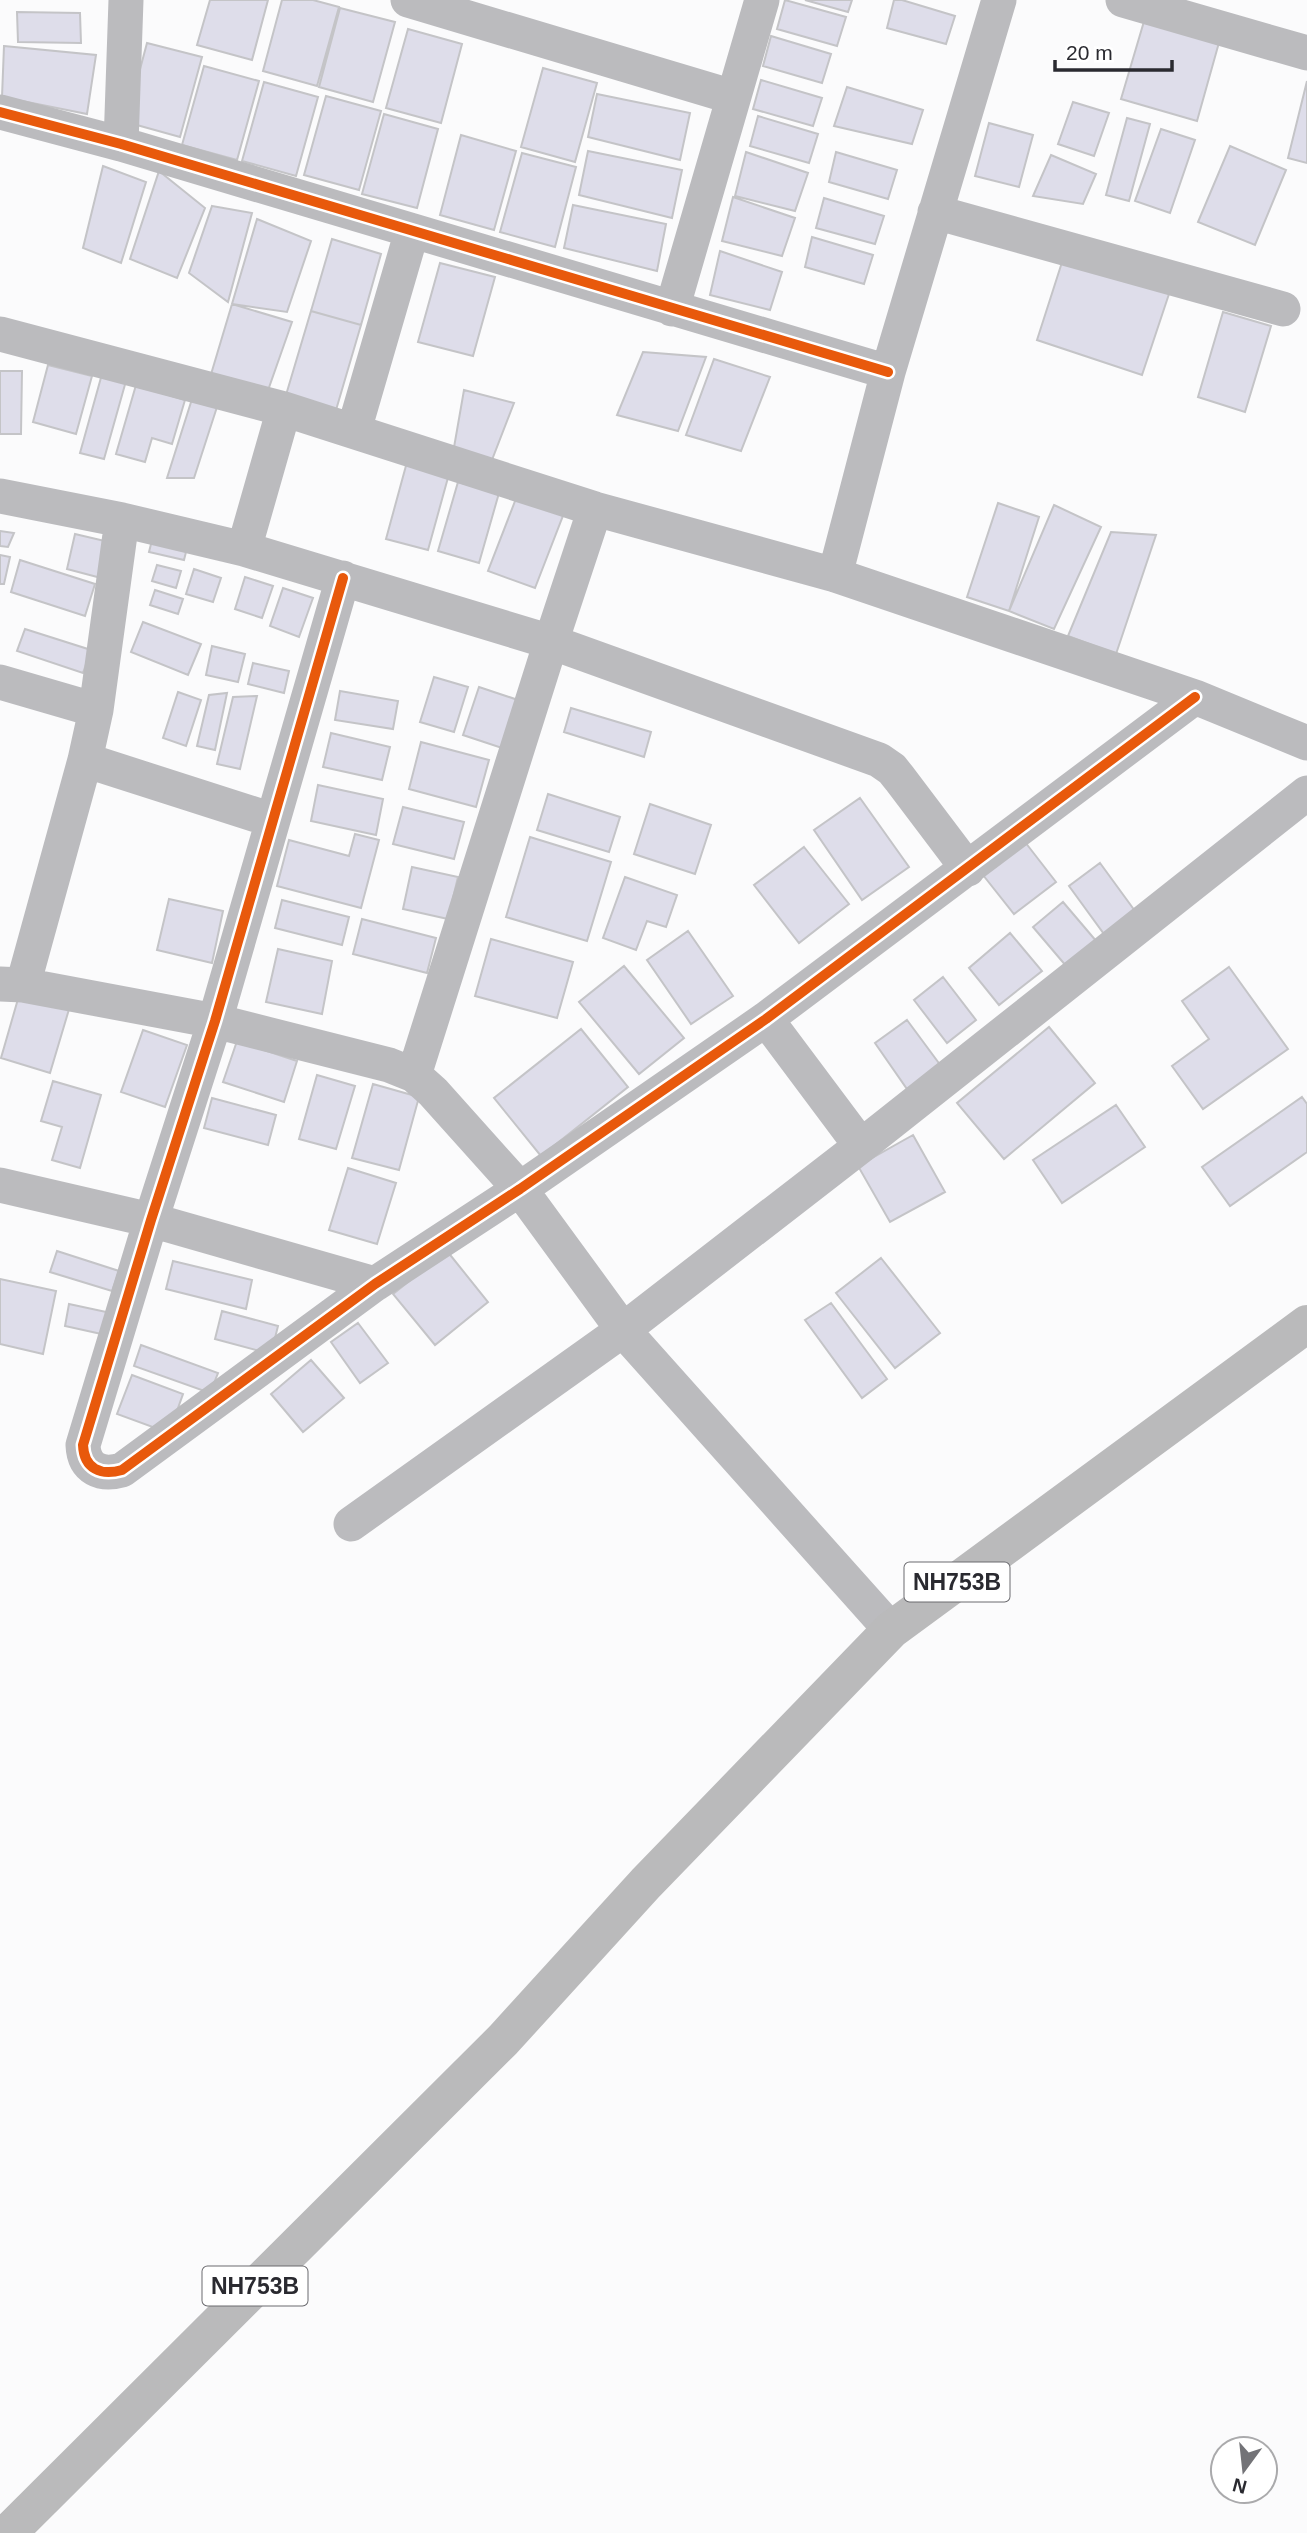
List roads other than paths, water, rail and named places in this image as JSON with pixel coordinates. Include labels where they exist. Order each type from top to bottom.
[{"type":"highway","name":"NH753B","points":[[8,2533],[503,2040],[646,1883],[891,1630],[1307,1324]]},
{"type":"street","points":[[121,144],[125,0]]},
{"type":"street","points":[[408,0],[733,97]]},
{"type":"street","points":[[672,309],[762,0]]},
{"type":"street","points":[[835,575],[888,372],[999,0]]},
{"type":"street","points":[[1123,0],[1307,53]]},
{"type":"street","points":[[0,112],[121,144],[888,372]]},
{"type":"street","points":[[935,212],[1283,309]]},
{"type":"street","points":[[354,430],[412,231]]},
{"type":"street","points":[[0,334],[284,409],[595,509],[835,575],[1195,696],[1307,743]]},
{"type":"street","points":[[244,549],[284,409]]},
{"type":"street","points":[[0,496],[122,520],[244,549],[342,578],[551,642],[879,760],[892,769],[968,869]]},
{"type":"street","points":[[414,1076],[595,509]]},
{"type":"street","points":[[122,520],[96,710],[85,760],[11,985],[215,1021],[389,1065],[414,1076],[433,1092],[520,1189],[623,1330],[891,1630]]},
{"type":"street","points":[[342,578],[215,1021],[83,1445],[83,1455],[90,1467],[99,1472],[122,1470],[375,1284],[520,1189],[766,1020],[1195,696]]},
{"type":"street","points":[[0,681],[96,710]]},
{"type":"street","points":[[85,760],[272,820]]},
{"type":"street","points":[[351,1524],[623,1330],[862,1146],[1307,793]]},
{"type":"street","points":[[766,1020],[862,1146]]},
{"type":"street","points":[[0,1185],[151,1220],[375,1284]]}]
